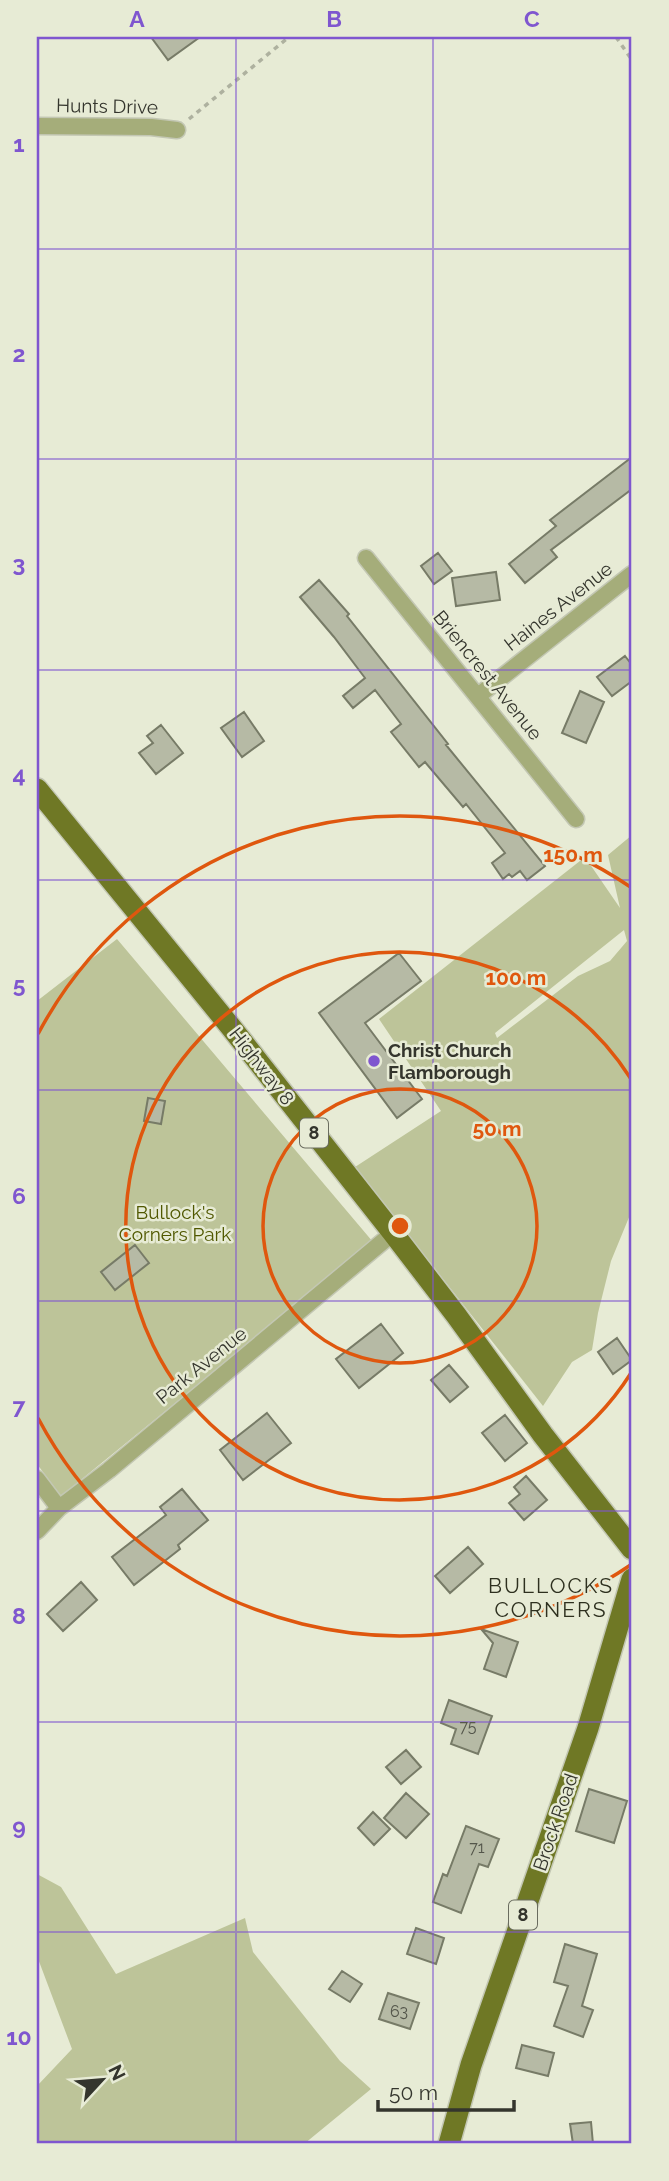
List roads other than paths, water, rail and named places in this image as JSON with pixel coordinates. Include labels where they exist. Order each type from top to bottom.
[{"type":"main road","name":"Highway 8","points":[[37,789],[230,1026],[393,1233],[543,1435],[632,1549]]},
{"type":"main road","name":"Brock Road","points":[[449,2144],[471,2065],[588,1728],[632,1579]]},
{"type":"street","name":"Hunts Drive","points":[[37,126],[151,127],[177,130]]},
{"type":"street","name":"Briencrest Avenue","points":[[366,558],[576,819]]},
{"type":"street","name":"Haines Avenue","points":[[478,696],[632,574]]},
{"type":"street","name":"Park Avenue","points":[[37,1531],[59,1508],[109,1471],[393,1233]]},
{"type":"street","points":[[37,1479],[59,1508]]},
{"type":"place","name":"Christ Church Flamborough","points":[[374,1061]]},
{"type":"district","name":"BULLOCKS CORNERS","points":[[551,1598]]},
{"type":"park label","name":"Bullock's Corners Park","points":[[175,1223]]}]
